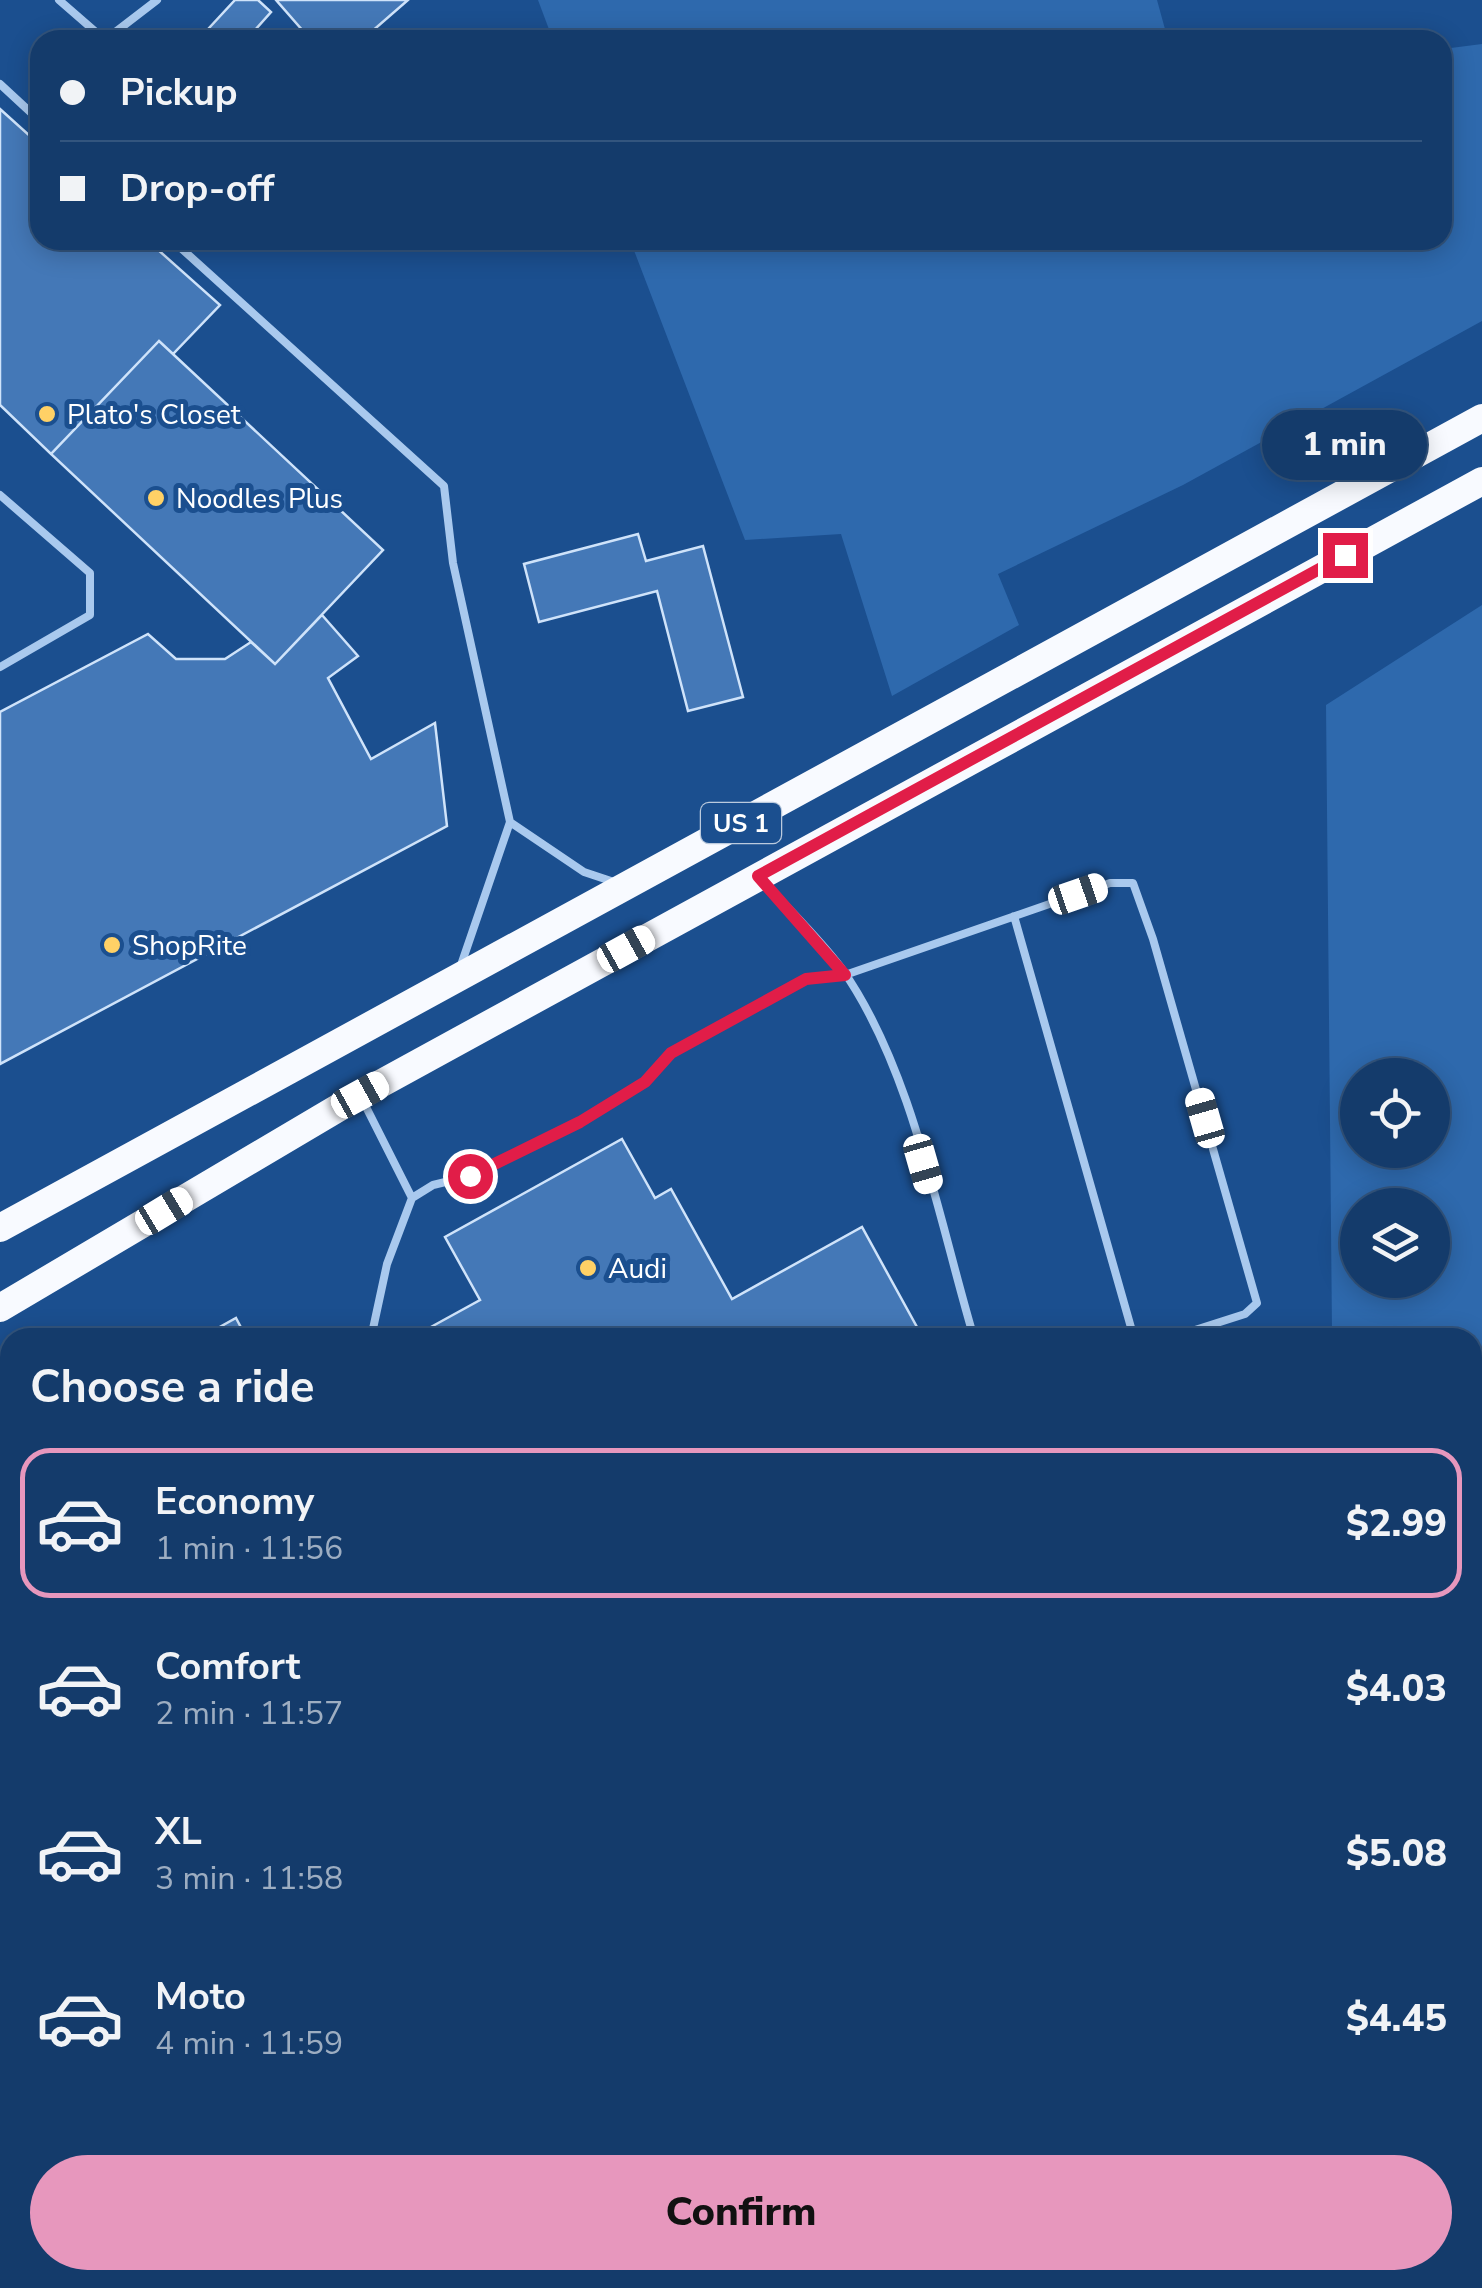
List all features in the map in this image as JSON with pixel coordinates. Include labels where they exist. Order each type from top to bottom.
[{"type":"highway","name":"US 1","points":[[0,1228],[1482,418]]},
{"type":"highway","name":"US 1","points":[[0,1308],[360,1095],[1482,481]]},
{"type":"lane","points":[[59,0],[94,30]]},
{"type":"lane","points":[[118,30],[156,0]]},
{"type":"lane","points":[[0,84],[30,112]]},
{"type":"lane","points":[[183,250],[444,486],[453,563],[510,822],[456,979]]},
{"type":"lane","points":[[0,495],[90,573],[90,615],[0,666]]},
{"type":"lane","points":[[510,822],[584,872],[626,886]]},
{"type":"lane","points":[[758,876],[845,975],[874,1022],[906,1104],[971,1328]]},
{"type":"lane","points":[[373,1328],[387,1264],[412,1198],[434,1185],[470,1176],[580,1122],[645,1082],[671,1053],[806,979],[845,975],[1110,883],[1133,883],[1153,939],[1257,1303],[1245,1314],[1201,1328]]},
{"type":"lane","points":[[1014,916],[1131,1328]]},
{"type":"lane","points":[[360,1095],[412,1198]]},
{"type":"shaded area","points":[[538,0],[1157,0],[1165,30],[549,30]]},
{"type":"shaded area","points":[[1482,44],[1482,321],[1183,485],[998,574],[1019,625],[892,696],[841,534],[745,540],[634,250],[1452,250],[1452,48]]},
{"type":"shaded area","points":[[1482,605],[1482,1328],[1332,1328],[1326,705]]},
{"type":"building","points":[[235,0],[258,0],[271,12],[255,30],[207,30]]},
{"type":"building","points":[[276,0],[408,0],[374,30],[302,30]]},
{"type":"building","points":[[0,109],[30,136],[30,250],[158,250],[220,305],[173,354],[159,341],[51,454],[0,405]]},
{"type":"building","points":[[159,341],[383,550],[275,664],[51,454]]},
{"type":"building","points":[[638,534],[646,561],[703,546],[743,697],[688,711],[657,591],[539,622],[524,564]]},
{"type":"building","name":"ShopRite","points":[[322,615],[358,656],[328,678],[371,759],[435,723],[447,826],[0,1064],[0,712],[148,634],[176,659],[225,659],[251,642],[275,664]]},
{"type":"building","name":"Audi","points":[[622,1139],[655,1198],[671,1189],[732,1299],[862,1227],[918,1328],[429,1328],[480,1300],[445,1237]]},
{"type":"building","points":[[236,1318],[241,1328],[218,1328]]},
{"type":"place","name":"Plato's Closet","points":[[47,414]]},
{"type":"place","name":"Noodles Plus","points":[[156,498]]},
{"type":"place","name":"ShopRite","points":[[112,945]]},
{"type":"place","name":"Audi","points":[[588,1268]]},
{"type":"route","points":[[470,1176],[580,1122],[645,1082],[671,1053],[806,979],[845,975],[758,876],[1345,555]]}]
